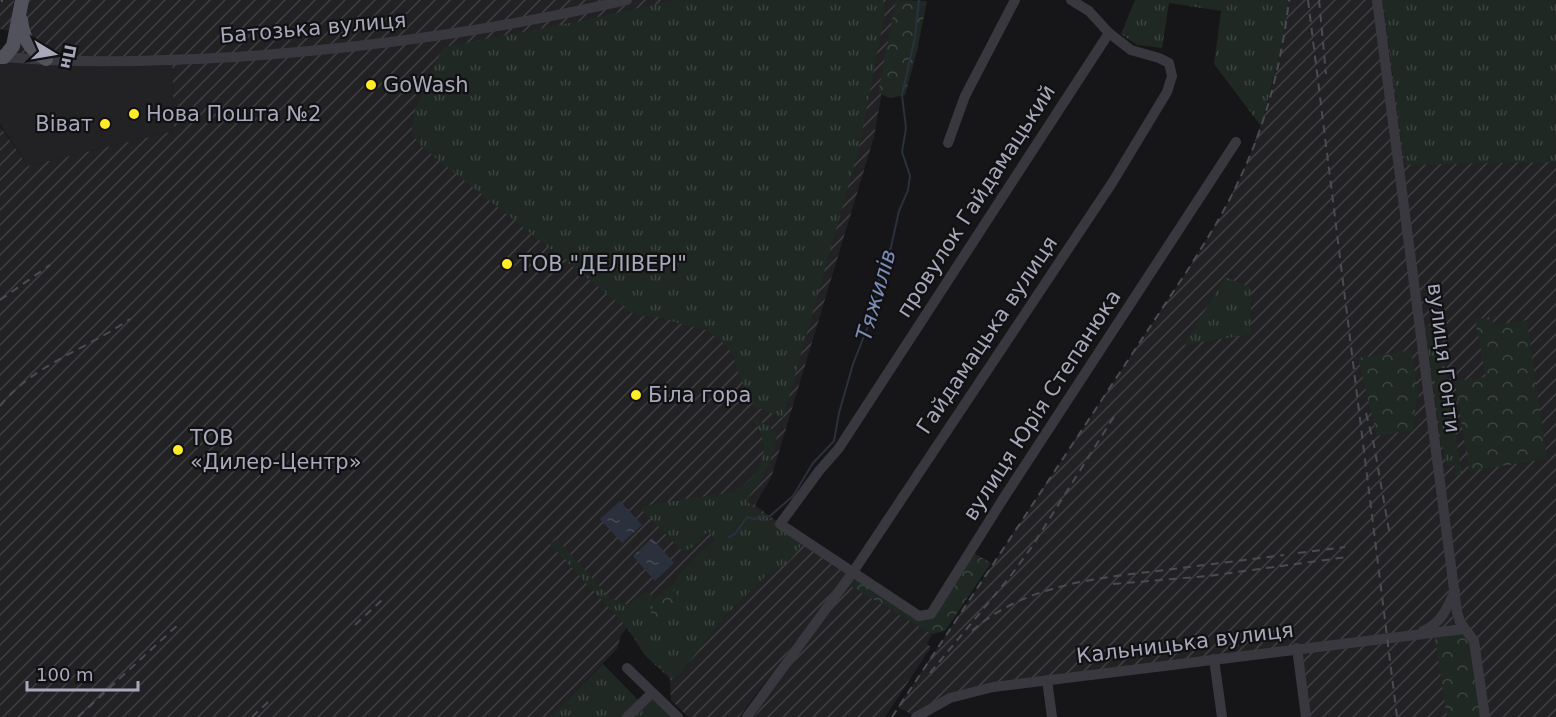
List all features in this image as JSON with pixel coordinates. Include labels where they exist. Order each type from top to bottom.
[{"type":"main road","points":[[21,4],[26,39],[35,52],[46,59]]},
{"type":"main road","points":[[2,57],[13,46],[21,4]]},
{"type":"street","name":"Батозька вулиця","points":[[2,57],[143,61],[315,52],[434,37],[566,14],[627,0]]},
{"type":"street","points":[[948,143],[965,96],[1015,0]]},
{"type":"street","name":"Гайдамацька вулиця","points":[[747,717],[853,572],[1112,183],[1167,92],[1172,76],[1169,63],[1138,53],[1109,33],[1089,11],[1071,0]]},
{"type":"street","name":"вулиця Гонти","points":[[1377,0],[1458,612],[1464,629],[1474,641],[1485,717]]},
{"type":"street","name":"провулок Гайдамацький","points":[[853,572],[780,524],[839,448],[1109,33]]},
{"type":"street","name":"вулиця Юрія Степанюка","points":[[853,572],[919,616],[931,614],[1003,499],[1236,142]]},
{"type":"street","points":[[1415,635],[1436,624],[1442,618],[1455,591]]},
{"type":"street","name":"Кальницька вулиця","points":[[916,717],[941,702],[968,692],[1297,648],[1464,629]]},
{"type":"street","points":[[1297,648],[1306,717]]},
{"type":"street","points":[[1214,659],[1222,717]]},
{"type":"street","points":[[627,668],[678,717]]},
{"type":"street","points":[[1047,680],[1052,717]]},
{"type":"street","points":[[627,717],[652,693]]},
{"type":"shaded area","points":[[0,0],[14,0],[10,31],[0,29]]},
{"type":"shaded area","points":[[24,0],[898,0],[874,137],[771,478],[755,505],[847,574],[739,717],[688,717],[671,700],[670,679],[645,655],[627,628],[621,635],[617,649],[550,717],[0,717],[0,126],[28,166],[174,131],[172,60],[15,58]]},
{"type":"shaded area","points":[[1289,0],[1556,0],[1556,717],[1306,717],[1297,648],[985,688],[916,717],[898,707],[1189,268],[1222,214],[1247,163],[1267,107],[1281,50]]},
{"type":"shaded area","points":[[0,57],[172,60],[174,131],[28,166],[0,124]]},
{"type":"shaded area","points":[[847,584],[932,634],[927,644],[931,647],[885,717],[754,717]]},
{"type":"green space","points":[[674,0],[883,0],[885,12],[859,148],[783,418],[754,406],[741,380],[732,353],[719,339],[706,330],[660,317],[631,313],[422,147],[411,133],[415,110],[443,47],[575,22]]},
{"type":"green space","points":[[896,0],[927,1],[905,95],[890,98],[878,93]]},
{"type":"green space","points":[[1135,0],[1289,0],[1281,50],[1261,126],[1214,64],[1221,11],[1169,3],[1162,48],[1137,45],[1121,34]]},
{"type":"green space","points":[[1383,0],[1556,0],[1556,162],[1405,165]]},
{"type":"green space","points":[[1225,277],[1251,288],[1251,334],[1184,345]]},
{"type":"green space","points":[[1490,317],[1495,325],[1527,320],[1547,459],[1469,471],[1455,381],[1486,377],[1475,319]]},
{"type":"green space","points":[[1438,324],[1462,474],[1456,475],[1454,466],[1447,466],[1441,440],[1425,326]]},
{"type":"green space","points":[[1411,350],[1419,397],[1416,403],[1413,430],[1377,436],[1358,358]]},
{"type":"green space","points":[[753,419],[768,425],[777,435],[766,470],[746,500],[802,542],[789,561],[770,572],[724,617],[680,674],[673,678],[645,655],[632,633],[550,544],[557,539],[610,598],[629,605],[647,591],[655,599],[651,612],[660,624],[664,615],[676,609],[680,599],[670,586],[697,555],[717,541],[708,531],[694,546],[686,551],[681,550],[641,509],[648,505],[726,493],[747,483],[762,461],[764,448],[762,436]]},
{"type":"green space","points":[[972,552],[991,563],[945,631],[932,634],[847,584],[853,580],[859,580],[919,617],[931,615]]},
{"type":"green space","points":[[670,586],[680,599],[676,609],[667,614],[656,626],[647,629],[645,622],[655,599]]},
{"type":"green space","points":[[1464,629],[1471,636],[1485,717],[1447,717],[1434,633]]},
{"type":"green space","points":[[603,664],[641,703],[658,699],[678,717],[550,717]]},
{"type":"water","points":[[620,501],[642,525],[622,543],[600,519]]},
{"type":"water","points":[[652,538],[674,563],[655,581],[633,556]]},
{"type":"waterway","name":"Тяжилів","points":[[729,537],[735,534],[747,517],[754,519],[770,516],[793,496],[813,463],[834,441],[839,413],[853,364],[872,316],[881,271],[891,247],[899,211],[908,190],[910,176],[902,152],[906,128],[902,95],[915,37],[919,0]]},
{"type":"railway","points":[[892,717],[1189,268],[1222,214],[1249,159],[1265,115],[1282,46],[1289,0]]},
{"type":"railway","points":[[1308,0],[1397,717]]},
{"type":"railway","points":[[1319,0],[1326,74]]},
{"type":"railway","points":[[0,300],[50,265]]},
{"type":"railway","points":[[0,406],[14,391],[45,368],[130,319]]},
{"type":"railway","points":[[1366,413],[1390,536]]},
{"type":"railway","points":[[930,673],[1031,548],[1115,415]]},
{"type":"railway","points":[[1298,553],[1345,547]]},
{"type":"railway","points":[[972,631],[993,615],[1015,603],[1063,586],[1114,576],[1284,555]]},
{"type":"railway","points":[[1113,584],[1208,576],[1347,557]]},
{"type":"railway","points":[[355,625],[383,599]]},
{"type":"railway","points":[[78,717],[181,622]]},
{"type":"railway","points":[[252,717],[268,702]]},
{"type":"place","name":"GoWash","points":[[371,85]]},
{"type":"place","name":"Нова Пошта №2","points":[[134,114]]},
{"type":"place","name":"Віват","points":[[105,124]]},
{"type":"place","name":"ТОВ \"ДЕЛІВЕРІ\"","points":[[507,264]]},
{"type":"place","name":"Біла гора","points":[[636,395]]},
{"type":"place","name":"ТОВ «Дилер-Центр»","points":[[178,450]]}]
